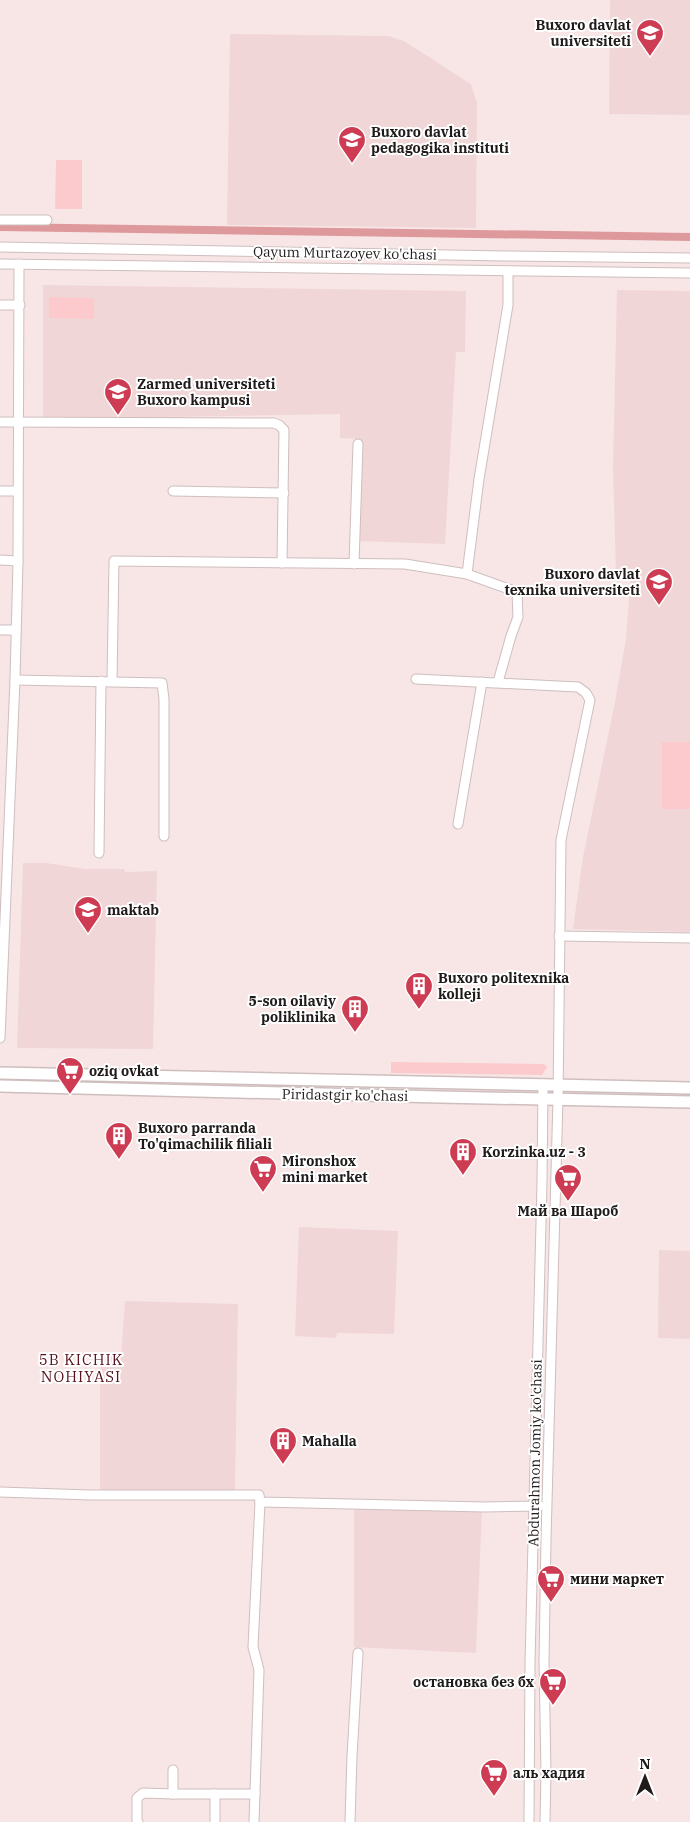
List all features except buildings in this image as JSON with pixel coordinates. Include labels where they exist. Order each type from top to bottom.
[{"type":"main road","name":"Piridastgir ko'chasi","points":[[0,1073],[690,1088]]},
{"type":"main road","name":"Piridastgir ko'chasi","points":[[0,1086],[690,1102]]},
{"type":"street","points":[[0,220],[47,220]]},
{"type":"street","name":"Qayum Murtazoyev ko'chasi","points":[[0,247],[690,258]]},
{"type":"street","points":[[31,264],[32,248]]},
{"type":"street","points":[[550,272],[551,256]]},
{"type":"street","points":[[576,257],[576,272]]},
{"type":"street","name":"Qayum Murtazoyev ko'chasi","points":[[0,264],[690,273]]},
{"type":"street","points":[[0,1038],[4,813],[15,680],[18,561],[19,264]]},
{"type":"street","points":[[467,574],[481,469],[508,305],[508,271]]},
{"type":"street","points":[[0,304],[20,304]]},
{"type":"street","points":[[0,422],[274,423],[279,425],[284,430],[282,563]]},
{"type":"street","points":[[354,564],[358,444]]},
{"type":"street","points":[[0,491],[17,491]]},
{"type":"street","points":[[173,491],[284,493]]},
{"type":"street","points":[[0,560],[18,561]]},
{"type":"street","points":[[112,681],[114,561],[405,564],[467,574],[517,592],[518,617],[498,682],[416,679]]},
{"type":"street","points":[[0,630],[16,630]]},
{"type":"street","points":[[15,680],[162,682],[164,699],[164,836]]},
{"type":"street","points":[[99,853],[101,681]]},
{"type":"street","points":[[458,824],[482,682]]},
{"type":"street","name":"Abdurahmon Jomiy ko'chasi","points":[[498,682],[578,687],[586,693],[590,700],[561,840],[558,1099],[544,1662],[545,1822]]},
{"type":"street","points":[[559,936],[690,938]]},
{"type":"street","name":"Abdurahmon Jomiy ko'chasi","points":[[529,1822],[543,1084]]},
{"type":"street","points":[[0,1492],[259,1496],[253,1647],[259,1670],[254,1822]]},
{"type":"street","points":[[260,1502],[485,1507],[547,1506]]},
{"type":"street","points":[[350,1822],[358,1653]]},
{"type":"street","points":[[172,1770],[173,1794]]},
{"type":"street","points":[[138,1822],[137,1798],[142,1793],[255,1794]]},
{"type":"street","points":[[215,1794],[215,1822]]},
{"type":"shaded area","name":"Buxoro davlat universiteti","points":[[610,0],[690,0],[690,115],[609,114]]},
{"type":"shaded area","name":"Buxoro davlat pedagogika instituti","points":[[230,34],[388,36],[404,41],[471,84],[477,103],[476,228],[227,225]]},
{"type":"shaded area","points":[[56,160],[82,160],[82,209],[55,209]]},
{"type":"shaded area","name":"Zarmed universiteti Buxoro kampusi","points":[[43,285],[466,291],[465,352],[456,352],[445,544],[358,541],[359,439],[340,438],[340,414],[43,419]]},
{"type":"shaded area","name":"Buxoro davlat texnika universiteti","points":[[617,290],[690,291],[690,932],[573,929],[583,857],[626,639],[631,573],[616,573],[613,467]]},
{"type":"shaded area","points":[[49,297],[94,298],[94,319],[49,318]]},
{"type":"shaded area","points":[[662,742],[690,742],[690,809],[662,809]]},
{"type":"shaded area","name":"maktab","points":[[23,863],[46,863],[85,869],[124,869],[125,872],[157,871],[153,1049],[17,1048]]},
{"type":"shaded area","points":[[391,1062],[544,1064],[547,1067],[542,1075],[391,1073]]},
{"type":"shaded area","points":[[299,1227],[398,1231],[394,1334],[337,1333],[336,1338],[295,1336]]},
{"type":"shaded area","points":[[659,1250],[690,1251],[690,1339],[658,1338]]},
{"type":"shaded area","points":[[125,1301],[238,1304],[235,1493],[100,1490],[100,1357],[121,1357]]},
{"type":"shaded area","points":[[354,1509],[482,1510],[476,1653],[354,1647]]},
{"type":"waterway","points":[[0,227],[690,237]]},
{"type":"place","name":"Buxoro davlat universiteti","points":[[650,57]]},
{"type":"place","name":"Buxoro davlat pedagogika instituti","points":[[352,164]]},
{"type":"place","name":"Zarmed universiteti Buxoro kampusi","points":[[118,416]]},
{"type":"place","name":"Buxoro davlat texnika universiteti","points":[[659,606]]},
{"type":"place","name":"maktab","points":[[88,934]]},
{"type":"place","name":"Buxoro politexnika kolleji","points":[[419,1010]]},
{"type":"place","name":"5-son oilaviy poliklinika","points":[[355,1033]]},
{"type":"place","name":"oziq ovkat","points":[[70,1095]]},
{"type":"place","name":"Buxoro parranda To'qimachilik filiali","points":[[119,1160]]},
{"type":"place","name":"Korzinka.uz - 3","points":[[463,1176]]},
{"type":"place","name":"Mironshox mini market","points":[[263,1193]]},
{"type":"place","name":"Май ва Шароб","points":[[568,1202]]},
{"type":"place","name":"Mahalla","points":[[283,1465]]},
{"type":"place","name":"мини маркет","points":[[551,1603]]},
{"type":"place","name":"остановка без бх","points":[[553,1706]]},
{"type":"place","name":"аль хадия","points":[[494,1797]]},
{"type":"district","name":"5B KICHIK NOHIYASI","points":[[81,1368]]}]
